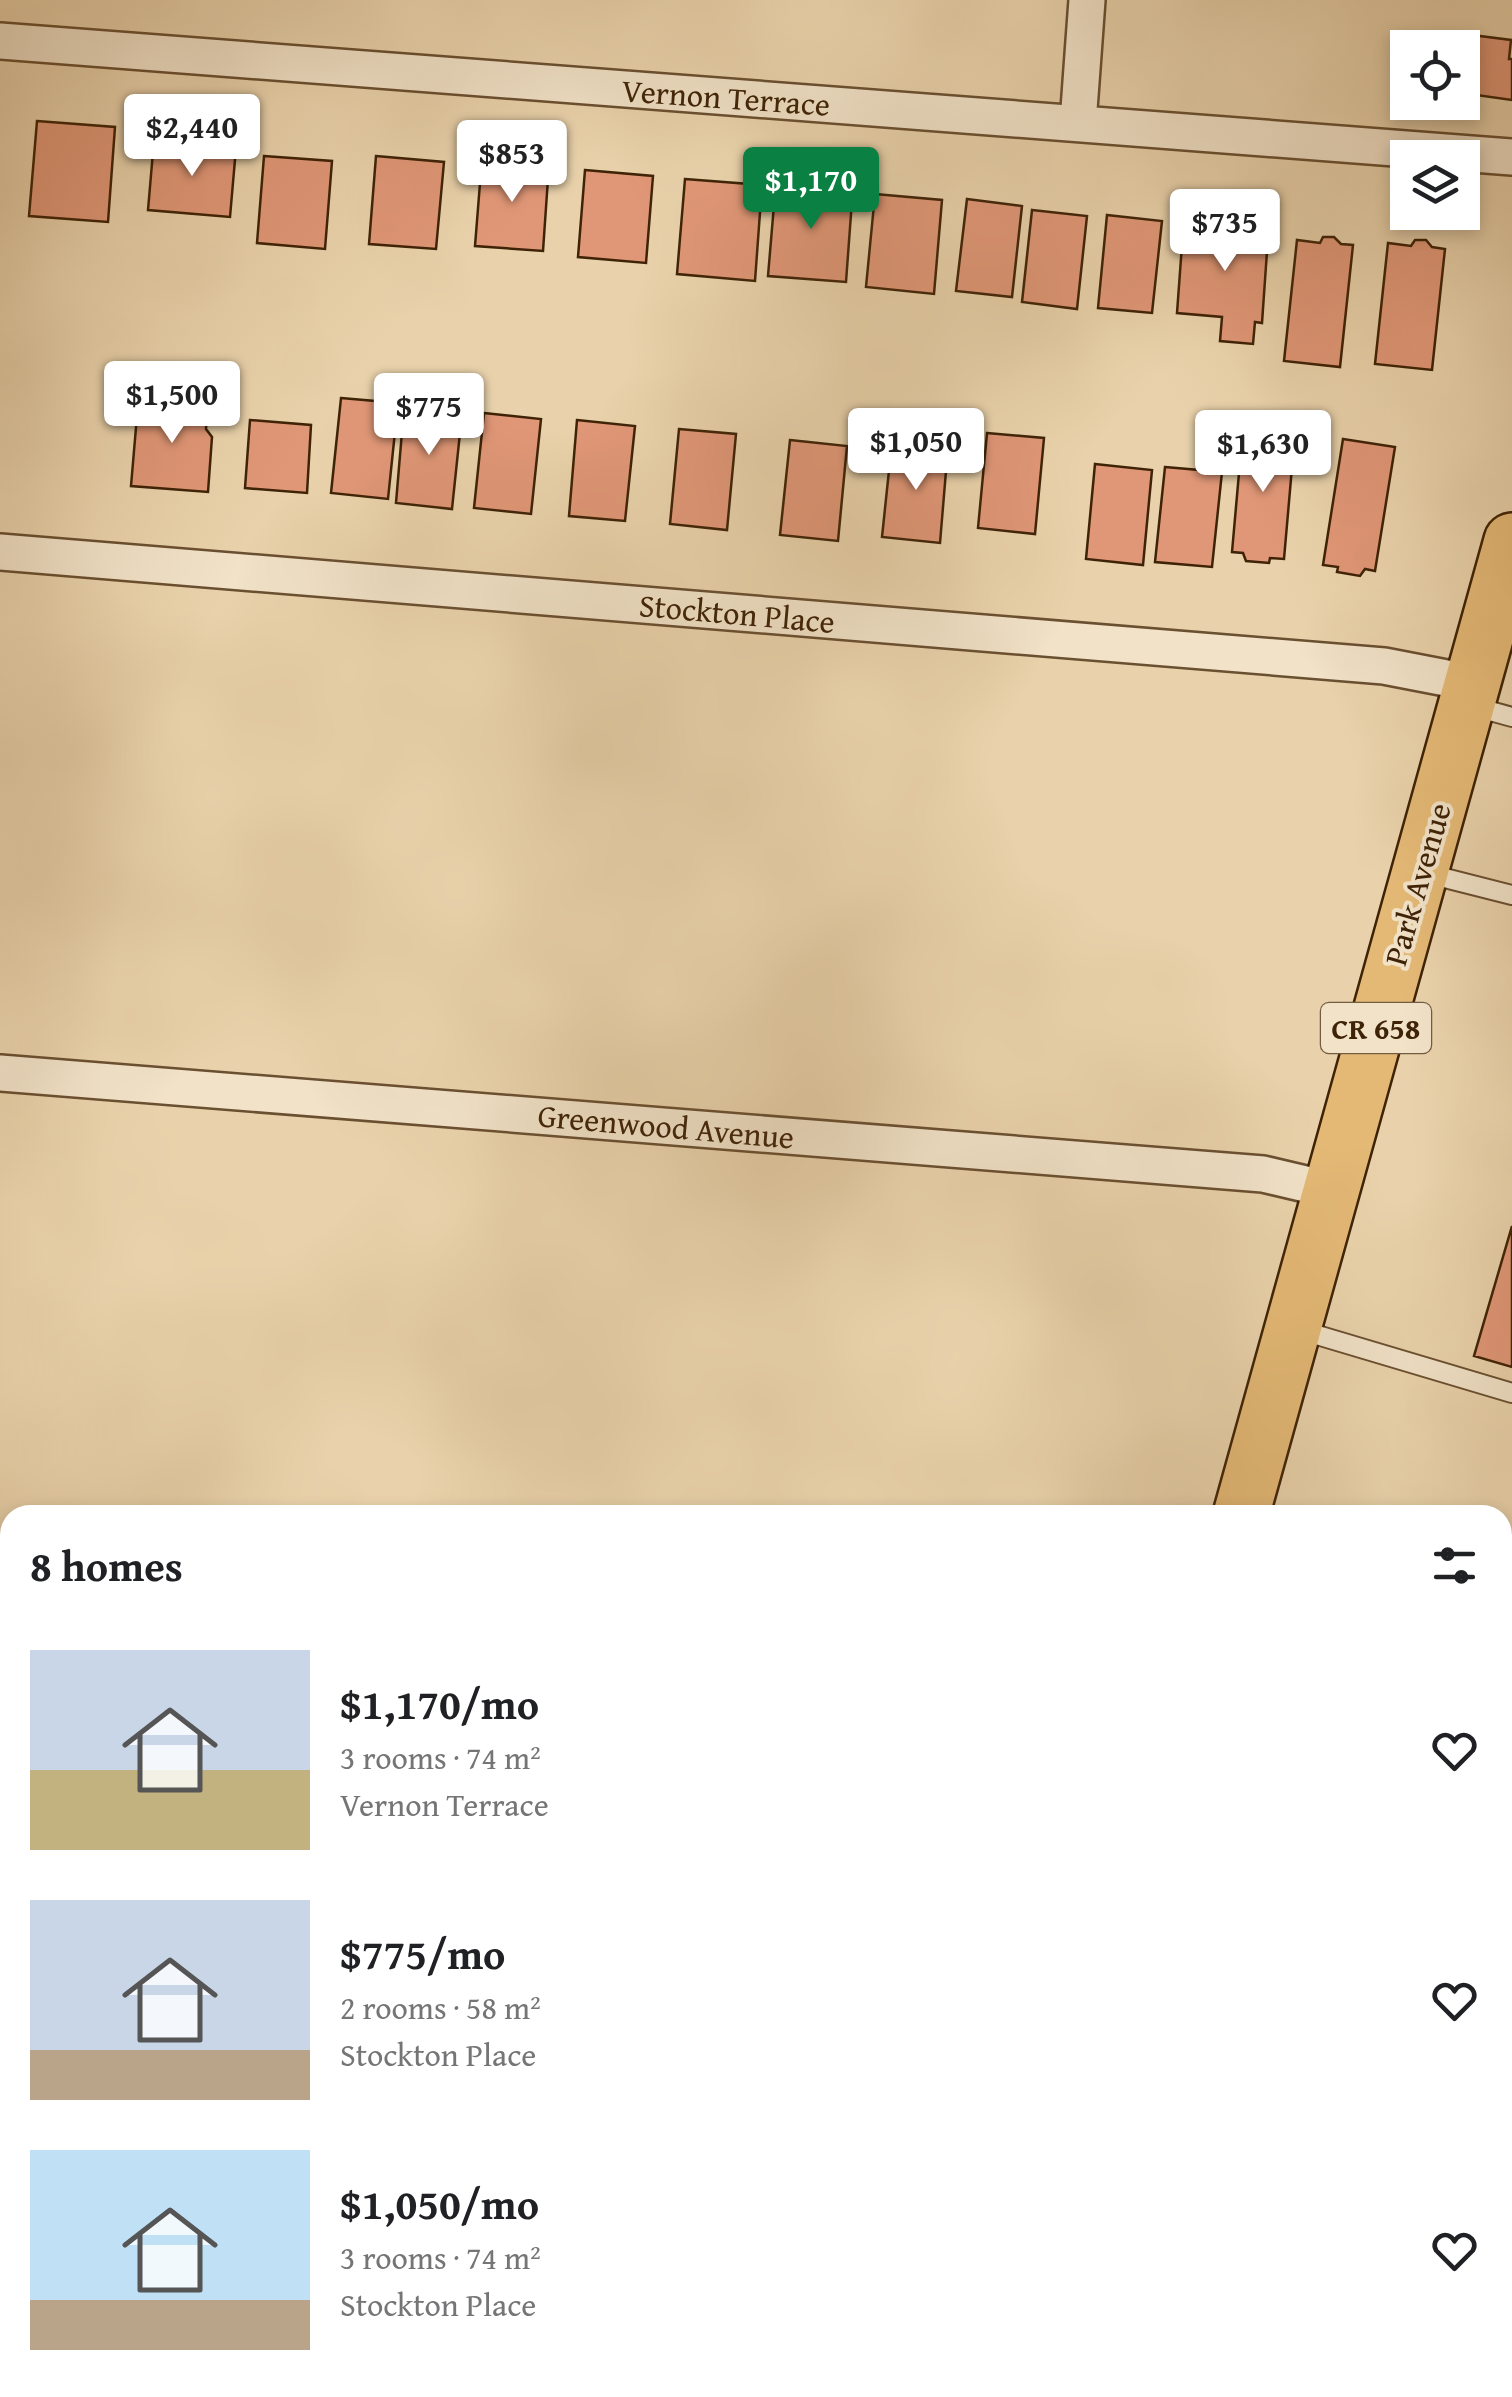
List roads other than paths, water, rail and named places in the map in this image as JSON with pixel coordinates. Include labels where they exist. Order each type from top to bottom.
[{"type":"main road","name":"Park Avenue","points":[[1243,1505],[1420,872],[1484,702],[1512,542]]},
{"type":"street","points":[[1078,123],[1086,0]]},
{"type":"street","name":"Vernon Terrace","points":[[0,41],[1512,157]]},
{"type":"street","name":"Stockton Place","points":[[0,552],[1384,666],[1484,702]]},
{"type":"street","name":"Greenwood Avenue","points":[[0,1072],[1263,1174],[1331,1190]]},
{"type":"lane","points":[[1420,872],[1512,895]]},
{"type":"lane","points":[[1293,1328],[1512,1392]]}]
